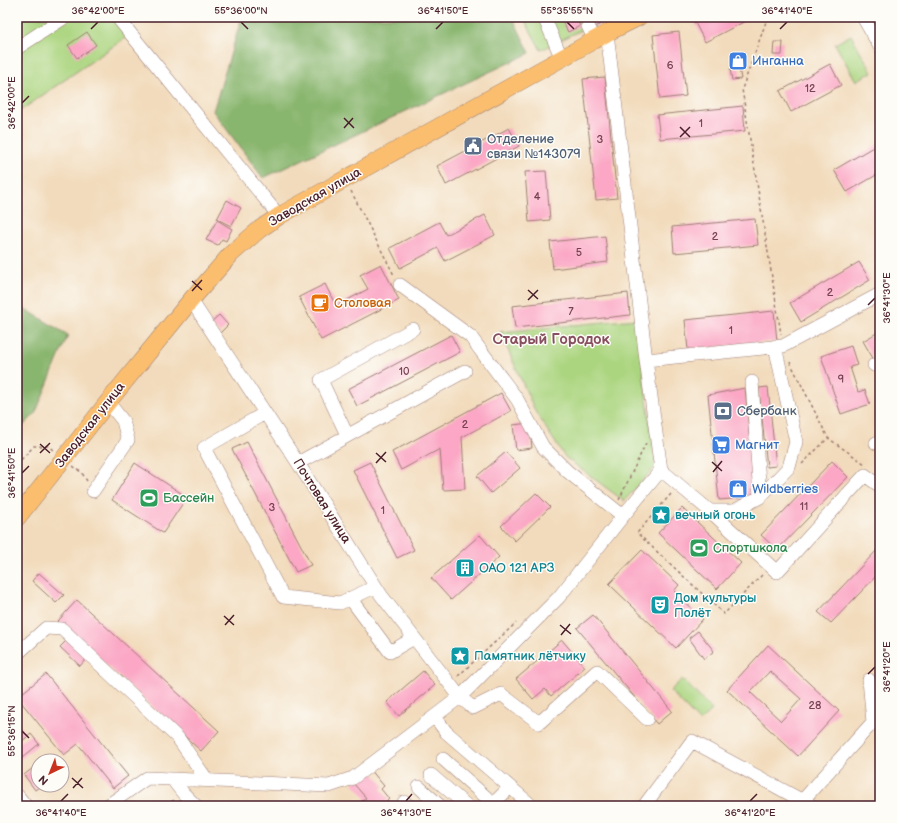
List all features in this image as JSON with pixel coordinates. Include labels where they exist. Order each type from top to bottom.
[{"type":"main road","name":"Заводская улица","points":[[17,518],[108,402],[191,300],[231,254],[260,229],[279,216],[562,59],[597,33],[639,17]]},
{"type":"street","points":[[17,48],[65,17]]},
{"type":"street","points":[[117,17],[279,216]]},
{"type":"street","points":[[544,17],[562,59]]},
{"type":"street","points":[[863,17],[880,47]]},
{"type":"street","points":[[597,33],[661,470],[710,511],[777,572],[865,475],[880,486]]},
{"type":"street","points":[[400,285],[470,336],[517,400],[543,447],[567,471],[618,513]]},
{"type":"street","points":[[646,360],[779,346],[880,294]]},
{"type":"street","name":"Почтовая улица","points":[[191,300],[266,413],[375,587],[460,697]]},
{"type":"street","points":[[347,435],[320,380],[413,329]]},
{"type":"street","points":[[710,511],[734,511],[760,497],[789,467],[796,442],[779,346]]},
{"type":"street","points":[[298,463],[466,371]]},
{"type":"street","points":[[752,382],[760,497]]},
{"type":"street","points":[[93,491],[128,440],[123,420],[108,402]]},
{"type":"street","points":[[266,413],[204,448],[283,597],[340,603],[375,587]]},
{"type":"street","points":[[107,806],[147,778],[329,786],[353,778],[460,697],[559,597],[618,513],[661,470]]},
{"type":"street","points":[[350,598],[390,652],[414,638]]},
{"type":"street","points":[[17,654],[46,628],[62,629],[178,738],[207,780]]},
{"type":"street","points":[[460,697],[473,708],[501,694],[539,723],[597,671],[647,719]]},
{"type":"street","points":[[644,806],[692,741],[807,803],[873,722],[869,680]]},
{"type":"street","points":[[435,717],[446,732],[532,806]]},
{"type":"street","points":[[443,759],[493,805],[510,787]]},
{"type":"street","points":[[431,775],[467,806]]},
{"type":"street","points":[[172,779],[196,806]]},
{"type":"street","points":[[418,787],[440,806]]},
{"type":"street","points":[[17,795],[26,806]]},
{"type":"path","points":[[766,17],[767,19],[742,89],[779,346],[828,438],[869,467]]},
{"type":"path","points":[[345,179],[400,285]]},
{"type":"path","points":[[618,513],[620,498],[655,424]]},
{"type":"path","points":[[678,485],[637,533],[724,614],[770,566]]},
{"type":"path","points":[[450,684],[518,621]]},
{"type":"green space","points":[[17,17],[114,17],[128,36],[17,113]]},
{"type":"green space","points":[[242,17],[512,17],[530,53],[263,178],[213,111]]},
{"type":"green space","points":[[523,17],[590,17],[593,24],[541,50]]},
{"type":"green space","points":[[851,35],[872,72],[856,81],[835,44]]},
{"type":"green space","points":[[17,304],[68,335],[35,414],[17,432]]},
{"type":"green space","points":[[636,319],[656,466],[624,501],[565,457],[536,413],[500,332]]},
{"type":"green space","points":[[682,679],[712,710],[700,722],[670,691]]},
{"type":"building","points":[[560,17],[576,17],[580,26],[568,32]]},
{"type":"building","points":[[590,17],[606,17],[607,21],[595,27]]},
{"type":"building","points":[[696,17],[753,17],[705,42],[693,19]]},
{"type":"building","points":[[87,32],[96,45],[77,58],[68,45]]},
{"type":"building","points":[[679,32],[686,96],[660,99],[653,35]]},
{"type":"building","points":[[774,42],[783,42],[782,55],[773,55]]},
{"type":"building","points":[[830,64],[841,85],[791,112],[780,91]]},
{"type":"building","points":[[739,68],[741,79],[732,80],[730,69]]},
{"type":"building","points":[[605,77],[617,198],[596,200],[583,79]]},
{"type":"building","points":[[743,106],[745,131],[660,139],[657,115]]},
{"type":"building","points":[[509,128],[519,146],[446,185],[437,166]]},
{"type":"building","points":[[880,143],[880,173],[847,192],[834,170]]},
{"type":"building","points":[[546,171],[550,220],[529,222],[525,172]]},
{"type":"building","points":[[227,200],[241,208],[231,226],[217,219]]},
{"type":"building","points":[[485,215],[495,235],[445,261],[438,248],[400,268],[390,248],[439,222],[446,235]]},
{"type":"building","points":[[755,219],[758,245],[674,253],[672,227]]},
{"type":"building","points":[[217,220],[232,229],[226,241],[222,239],[218,245],[206,240]]},
{"type":"building","points":[[605,236],[608,262],[553,269],[550,242]]},
{"type":"building","points":[[859,262],[870,280],[801,322],[790,303]]},
{"type":"building","points":[[381,264],[399,300],[321,340],[299,297],[325,284],[336,306],[368,289],[360,275]]},
{"type":"building","points":[[628,293],[630,315],[515,328],[512,306]]},
{"type":"building","points":[[774,311],[777,341],[688,350],[685,320]]},
{"type":"building","points":[[219,315],[228,325],[220,333],[210,323]]},
{"type":"building","points":[[880,331],[880,357],[874,360],[863,341]]},
{"type":"building","points":[[451,335],[460,352],[357,406],[348,389]]},
{"type":"building","points":[[851,346],[857,365],[850,367],[858,392],[865,390],[870,404],[841,414],[821,356]]},
{"type":"building","points":[[768,387],[776,466],[767,467],[759,388]]},
{"type":"building","points":[[745,388],[755,497],[719,500],[708,395]]},
{"type":"building","points":[[501,393],[511,411],[462,437],[465,489],[443,490],[440,449],[401,470],[392,452]]},
{"type":"building","points":[[529,423],[532,448],[516,450],[513,425]]},
{"type":"building","points":[[247,442],[311,565],[296,572],[232,449]]},
{"type":"building","points":[[506,452],[520,468],[491,493],[477,476]]},
{"type":"building","points":[[832,461],[848,477],[777,550],[761,535]]},
{"type":"building","points":[[370,462],[414,550],[397,558],[353,470]]},
{"type":"building","name":"Бассейн","points":[[135,463],[187,497],[163,533],[112,500]]},
{"type":"building","points":[[536,493],[550,507],[515,541],[501,526]]},
{"type":"building","name":"Спортшкола","points":[[682,508],[741,563],[717,589],[658,533]]},
{"type":"building","name":"OAO 121 АРЗ","points":[[480,535],[499,557],[451,600],[431,578]]},
{"type":"building","points":[[880,547],[880,572],[831,623],[818,612]]},
{"type":"building","name":"Дом культуры Полёт","points":[[642,550],[679,585],[674,591],[703,619],[676,648],[609,584]]},
{"type":"building","points":[[39,573],[64,595],[56,603],[32,581]]},
{"type":"building","points":[[77,600],[219,731],[201,751],[58,621]]},
{"type":"building","points":[[593,615],[672,711],[657,724],[577,628]]},
{"type":"building","points":[[698,631],[714,651],[704,659],[689,638]]},
{"type":"building","points":[[68,639],[87,658],[80,666],[60,647]]},
{"type":"building","points":[[562,640],[585,667],[551,696],[545,689],[533,699],[516,679]]},
{"type":"building","points":[[768,645],[839,711],[798,756],[727,690]],"holes":[[[770,671],[801,699],[781,721],[750,692]]]},
{"type":"building","points":[[423,671],[435,685],[399,716],[387,702]]},
{"type":"building","points":[[46,674],[128,776],[113,788],[78,744],[67,753],[62,753],[17,697]]},
{"type":"building","points":[[17,723],[24,732],[17,738]]},
{"type":"building","points":[[31,734],[39,744],[17,762],[17,745]]},
{"type":"building","points":[[370,769],[384,786],[381,789],[389,799],[381,806],[366,806],[362,801],[366,798],[353,783]]},
{"type":"building","points":[[30,770],[30,783],[24,775]]},
{"type":"place","name":"Инганна","points":[[738,61]]},
{"type":"place","name":"Отделение связи №143079","points":[[473,146]]},
{"type":"place","name":"Столовая","points":[[320,303]]},
{"type":"place","name":"Сбербанк","points":[[723,411]]},
{"type":"place","name":"Магнит","points":[[721,445]]},
{"type":"place","name":"Wildberries","points":[[738,489]]},
{"type":"place","name":"Бассейн","points":[[149,498]]},
{"type":"place","name":"вечный огонь","points":[[661,515]]},
{"type":"place","name":"Спортшкола","points":[[699,548]]},
{"type":"place","name":"OAO 121 АРЗ","points":[[465,568]]},
{"type":"place","name":"Дом культуры Полёт","points":[[660,605]]},
{"type":"place","name":"Памятник лётчику","points":[[460,656]]},
{"type":"district","name":"Старый Городок","points":[[551,339]]}]
